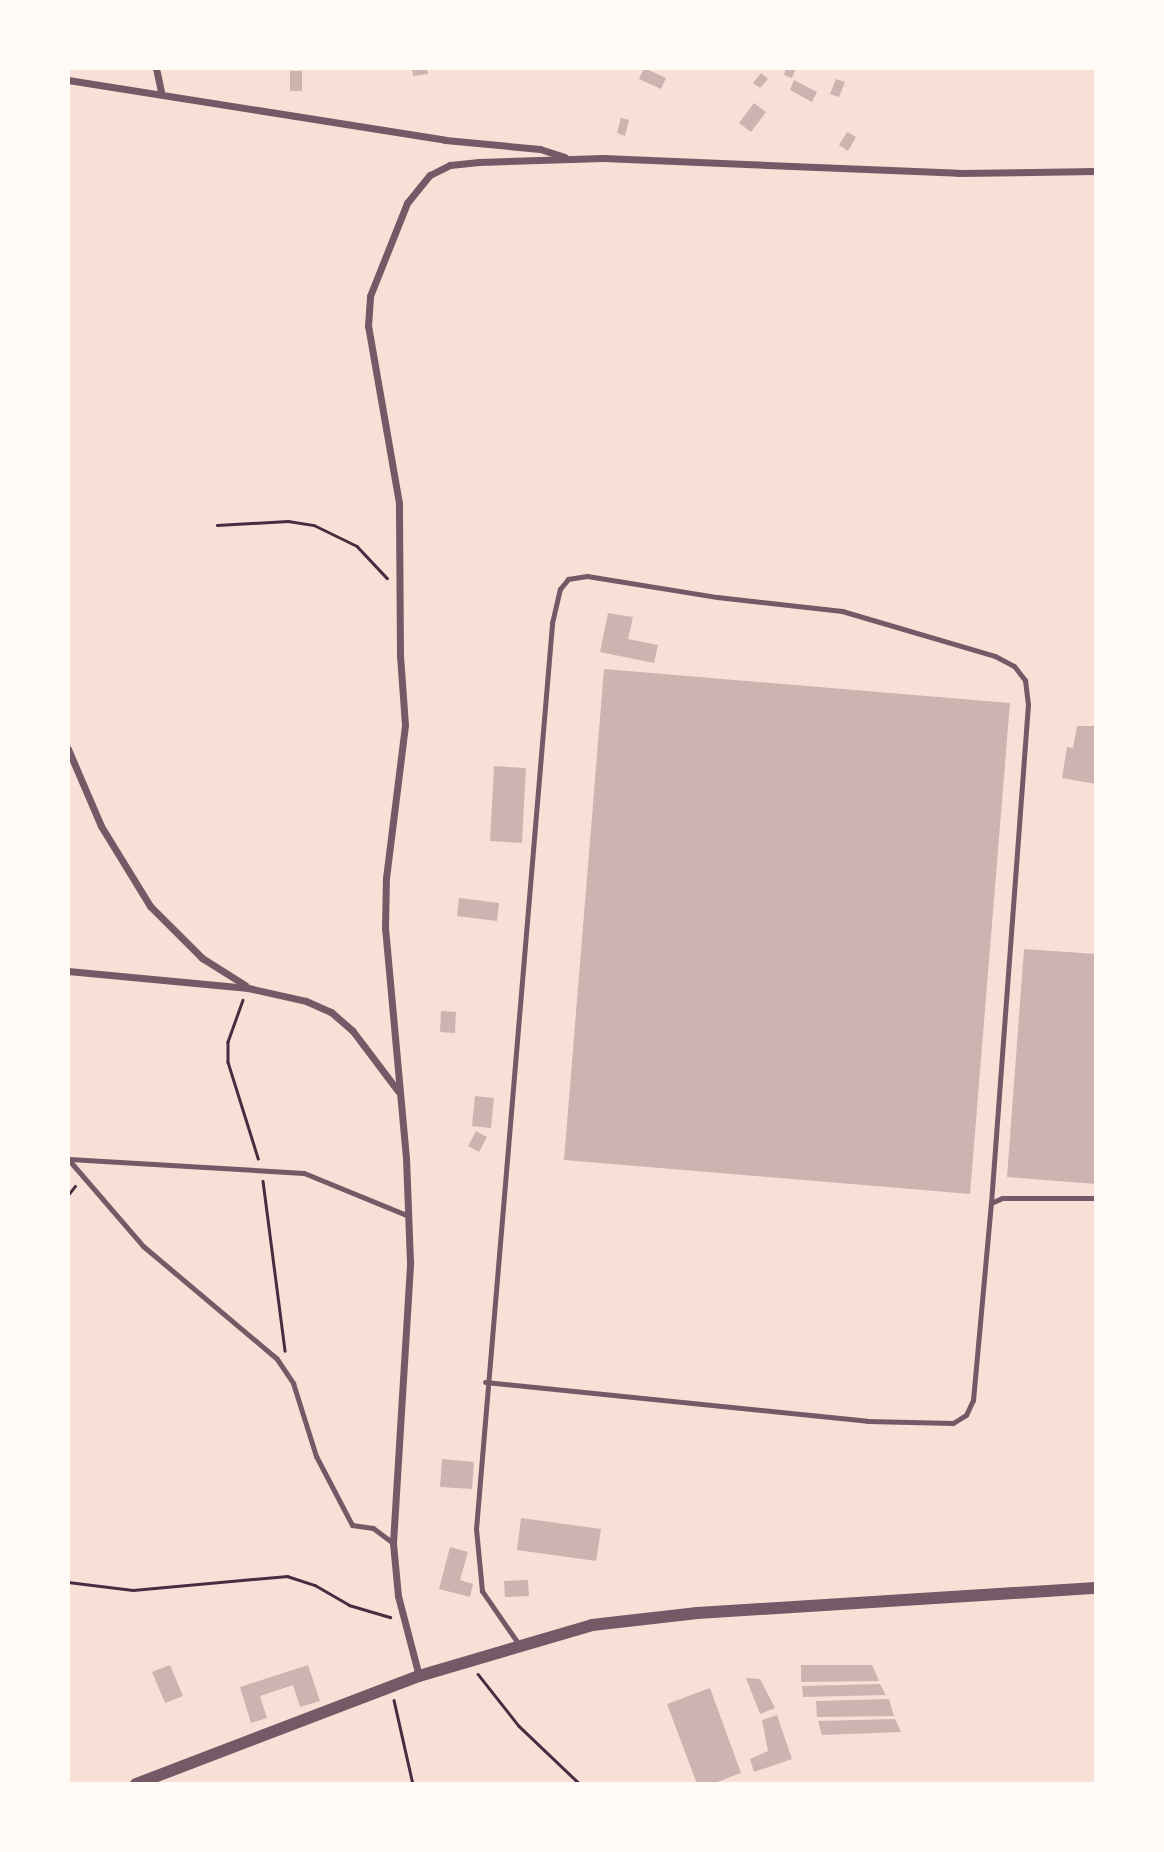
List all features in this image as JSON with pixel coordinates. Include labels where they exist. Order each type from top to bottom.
[{"type":"street","points":[[156,68],[161,91]]},
{"type":"street","points":[[68,80],[161,91],[445,140],[540,149],[571,160]]},
{"type":"street","points":[[419,1676],[405,1622],[393,1543],[408,1339],[409,1216],[385,928],[386,878],[403,770],[405,724],[398,595],[397,477],[368,326],[370,296],[394,232],[417,187],[450,165],[571,160],[811,163],[1026,174],[1096,171]]},
{"type":"street","points":[[68,749],[101,826],[150,906],[202,958],[248,988]]},
{"type":"street","points":[[68,971],[248,988],[306,1001],[331,1012],[352,1030],[398,1092]]},
{"type":"street","points":[[136,1784],[419,1676],[592,1625],[697,1613],[1096,1588]]},
{"type":"lane","points":[[485,1382],[867,1421],[953,1423],[966,1415],[973,1400],[991,1203],[1028,704],[1025,680],[1014,666],[995,656],[842,611],[575,575],[560,589],[552,623],[485,1382],[477,1573],[482,1591],[520,1646]]},
{"type":"lane","points":[[68,1159],[261,1169],[325,1179],[409,1216]]},
{"type":"lane","points":[[68,1159],[143,1246],[254,1335],[288,1371],[307,1436],[352,1525],[373,1528],[393,1543]]},
{"type":"lane","points":[[991,1203],[1002,1198],[1096,1198]]},
{"type":"path","points":[[217,525],[288,521],[327,530],[377,563],[398,595]]},
{"type":"path","points":[[248,988],[234,1020],[228,1062],[261,1169],[288,1371]]},
{"type":"path","points":[[68,1582],[133,1590],[287,1576],[315,1585],[349,1605],[405,1622]]},
{"type":"path","points":[[471,1659],[491,1695],[580,1784]]},
{"type":"path","points":[[390,1687],[413,1784]]},
{"type":"building","points":[[412,68],[427,68],[428,74],[413,76]]},
{"type":"building","points":[[644,68],[666,78],[661,89],[639,79]]},
{"type":"building","points":[[786,68],[796,68],[792,78],[784,75]]},
{"type":"building","points":[[290,71],[302,71],[302,91],[290,91]]},
{"type":"building","points":[[761,73],[768,79],[760,88],[753,83]]},
{"type":"building","points":[[836,79],[845,82],[839,97],[830,94]]},
{"type":"building","points":[[794,80],[817,92],[812,102],[790,90]]},
{"type":"building","points":[[754,103],[766,112],[751,132],[739,123]]},
{"type":"building","points":[[621,118],[629,120],[625,136],[617,133]]},
{"type":"building","points":[[847,132],[856,137],[848,151],[839,145]]},
{"type":"building","points":[[608,613],[633,617],[628,639],[658,645],[654,663],[600,652]]},
{"type":"building","points":[[604,669],[1010,703],[970,1194],[564,1160]]},
{"type":"building","points":[[1077,726],[1096,726],[1096,784],[1062,778],[1067,747],[1073,748]]},
{"type":"building","points":[[494,766],[526,768],[522,843],[490,841]]},
{"type":"building","points":[[459,898],[499,903],[497,921],[457,916]]},
{"type":"building","points":[[1024,949],[1096,954],[1096,1184],[1007,1177]]},
{"type":"building","points":[[441,1011],[456,1012],[455,1033],[440,1032]]},
{"type":"building","points":[[475,1096],[494,1098],[491,1128],[472,1126]]},
{"type":"building","points":[[476,1131],[487,1137],[479,1152],[468,1146]]},
{"type":"building","points":[[442,1459],[474,1462],[472,1489],[440,1487]]},
{"type":"building","points":[[521,1518],[601,1529],[596,1561],[517,1550]]},
{"type":"building","points":[[450,1547],[468,1552],[460,1580],[473,1584],[470,1597],[439,1589]]},
{"type":"building","points":[[528,1580],[529,1596],[505,1597],[504,1581]]},
{"type":"building","points":[[170,1665],[183,1696],[165,1703],[152,1672]]},
{"type":"building","points":[[308,1665],[320,1701],[300,1707],[293,1685],[260,1696],[267,1718],[251,1723],[240,1687]]},
{"type":"building","points":[[801,1665],[872,1665],[879,1681],[801,1682]]},
{"type":"building","points":[[746,1678],[760,1679],[775,1708],[760,1714]]},
{"type":"building","points":[[880,1684],[886,1695],[803,1697],[802,1686]]},
{"type":"building","points":[[710,1688],[741,1773],[712,1784],[697,1784],[667,1704]]},
{"type":"building","points":[[889,1699],[894,1716],[817,1717],[816,1701]]},
{"type":"building","points":[[777,1715],[792,1759],[754,1772],[750,1759],[768,1751],[762,1720]]},
{"type":"building","points":[[895,1719],[901,1732],[822,1735],[818,1721]]}]
